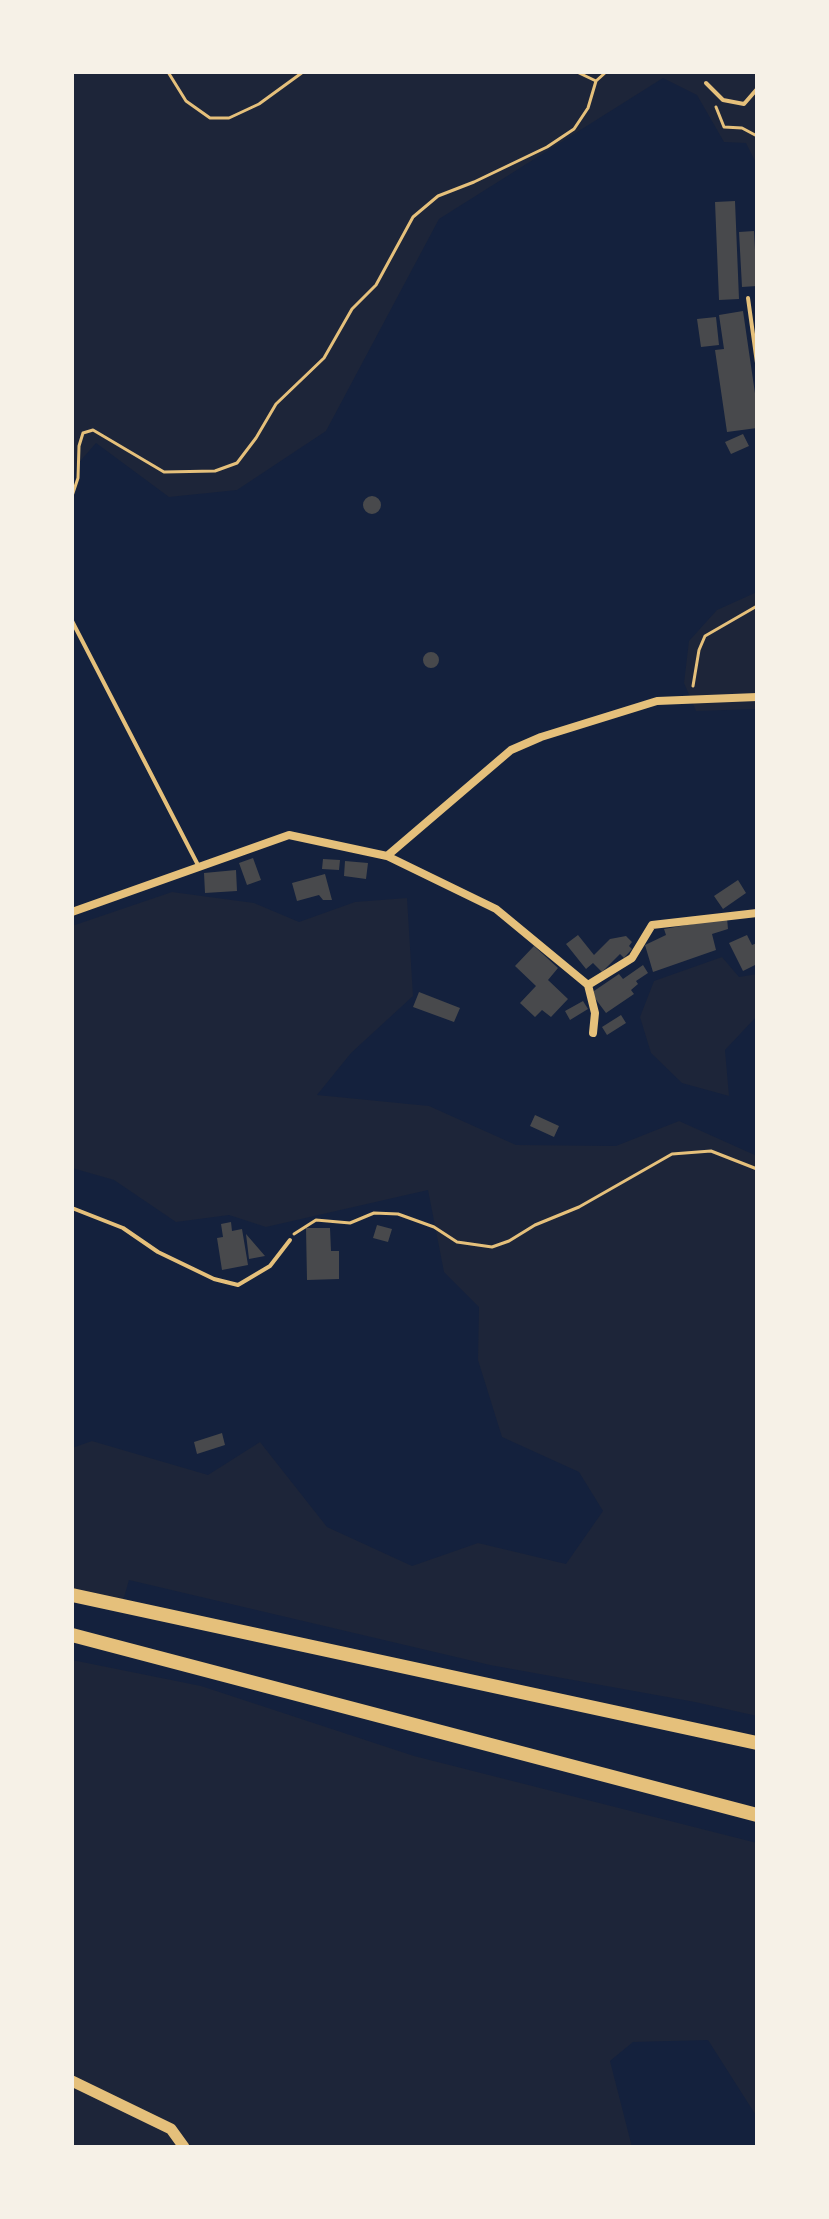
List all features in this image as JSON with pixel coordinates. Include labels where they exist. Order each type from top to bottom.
[{"type":"highway","points":[[72,1595],[757,1743]]},
{"type":"highway","points":[[72,1635],[757,1815]]},
{"type":"main road","points":[[72,2081],[171,2129],[184,2147]]},
{"type":"street","points":[[387,856],[511,750],[541,737],[657,701],[757,697]]},
{"type":"street","points":[[72,912],[289,835],[387,856],[496,909],[588,985],[595,1013],[593,1033]]},
{"type":"street","points":[[588,985],[632,958],[652,925],[753,911],[757,913]]},
{"type":"lane","points":[[706,83],[723,100],[744,104],[757,89]]},
{"type":"lane","points":[[748,298],[757,363]]},
{"type":"lane","points":[[72,621],[199,867]]},
{"type":"lane","points":[[72,1208],[123,1228],[158,1252],[214,1279],[238,1285],[270,1266],[290,1240]]},
{"type":"path","points":[[168,72],[186,101],[210,118],[229,118],[259,104],[303,72]]},
{"type":"path","points":[[577,72],[596,81]]},
{"type":"path","points":[[72,496],[78,478],[79,446],[83,433],[93,430],[164,472],[215,471],[237,463],[276,404],[324,358],[352,309],[376,285],[413,217],[438,196],[547,147],[574,129],[588,108],[596,81],[606,72]]},
{"type":"path","points":[[706,83],[724,127],[742,128],[757,136]]},
{"type":"path","points":[[691,699],[699,650],[705,636],[757,606]]},
{"type":"path","points":[[290,1240],[316,1220],[350,1223],[374,1213],[398,1214],[434,1227],[457,1242],[492,1247],[579,1207],[672,1154],[711,1151],[757,1169]]},
{"type":"shaded area","points":[[72,72],[757,72],[757,165],[746,143],[724,142],[697,95],[663,78],[439,219],[326,431],[237,490],[169,497],[96,443],[76,466],[72,481]]},
{"type":"shaded area","points":[[757,592],[757,709],[696,711],[684,683],[689,641],[717,610]]},
{"type":"shaded area","points":[[172,892],[254,903],[299,922],[355,902],[407,898],[413,996],[351,1053],[317,1095],[429,1106],[516,1145],[616,1146],[679,1121],[757,1156],[757,1716],[490,1665],[129,1580],[123,1601],[72,1589],[72,1448],[92,1441],[208,1475],[260,1442],[327,1527],[412,1566],[478,1543],[566,1564],[603,1511],[579,1472],[502,1437],[478,1360],[479,1307],[444,1272],[428,1190],[266,1227],[229,1215],[176,1222],[114,1180],[72,1168],[72,926]]},
{"type":"shaded area","points":[[722,957],[739,977],[757,974],[757,1016],[725,1050],[729,1096],[682,1083],[651,1053],[640,1017],[654,981]]},
{"type":"shaded area","points":[[72,1660],[201,1686],[414,1756],[757,1843],[757,2117],[708,2040],[633,2042],[610,2061],[632,2147],[72,2147]]},
{"type":"building","points":[[735,201],[739,299],[719,300],[715,202]]},
{"type":"building","points":[[754,231],[757,286],[742,287],[739,232]]},
{"type":"building","points":[[743,311],[757,407],[757,428],[727,432],[715,350],[724,349],[719,315]]},
{"type":"building","points":[[716,317],[719,345],[701,347],[697,319]]},
{"type":"building","points":[[743,434],[749,446],[731,454],[725,442]]},
{"type":"building","points":[[372,496],[381,505],[372,514],[363,505]]},
{"type":"building","points":[[428,652],[434,652],[439,660],[437,666],[428,668],[423,663],[423,657]]},
{"type":"building","points":[[253,858],[261,880],[247,885],[239,863]]},
{"type":"building","points":[[323,859],[340,860],[339,870],[322,869]]},
{"type":"building","points":[[345,861],[368,863],[366,879],[344,876]]},
{"type":"building","points":[[236,870],[237,891],[205,893],[204,873]]},
{"type":"building","points":[[325,874],[332,900],[323,900],[319,895],[297,901],[292,883]]},
{"type":"building","points":[[738,880],[746,893],[723,909],[714,896]]},
{"type":"building","points":[[727,918],[728,929],[712,934],[716,950],[653,972],[645,945],[666,935],[664,929]]},
{"type":"building","points":[[578,935],[594,955],[610,939],[626,936],[632,942],[629,946],[632,949],[624,958],[620,954],[602,972],[593,963],[586,969],[566,944]]},
{"type":"building","points":[[747,935],[752,945],[757,943],[757,964],[743,971],[729,943]]},
{"type":"building","points":[[534,946],[558,968],[548,980],[568,999],[551,1017],[542,1010],[535,1017],[520,1003],[536,986],[515,966]]},
{"type":"building","points":[[643,965],[648,973],[636,981],[638,984],[631,990],[634,994],[606,1013],[591,993],[619,974],[623,979]]},
{"type":"building","points":[[419,992],[460,1008],[454,1022],[413,1007]]},
{"type":"building","points":[[583,1001],[588,1009],[570,1020],[565,1011]]},
{"type":"building","points":[[621,1015],[626,1023],[607,1035],[602,1027]]},
{"type":"building","points":[[535,1115],[559,1126],[554,1137],[530,1126]]},
{"type":"building","points":[[231,1222],[232,1231],[242,1229],[248,1265],[222,1270],[217,1238],[223,1237],[221,1224]]},
{"type":"building","points":[[377,1225],[392,1229],[388,1242],[373,1238]]},
{"type":"building","points":[[306,1228],[330,1228],[331,1251],[339,1251],[339,1279],[307,1280]]},
{"type":"building","points":[[246,1234],[265,1256],[249,1259]]},
{"type":"building","points":[[222,1433],[225,1445],[197,1454],[194,1442]]}]
